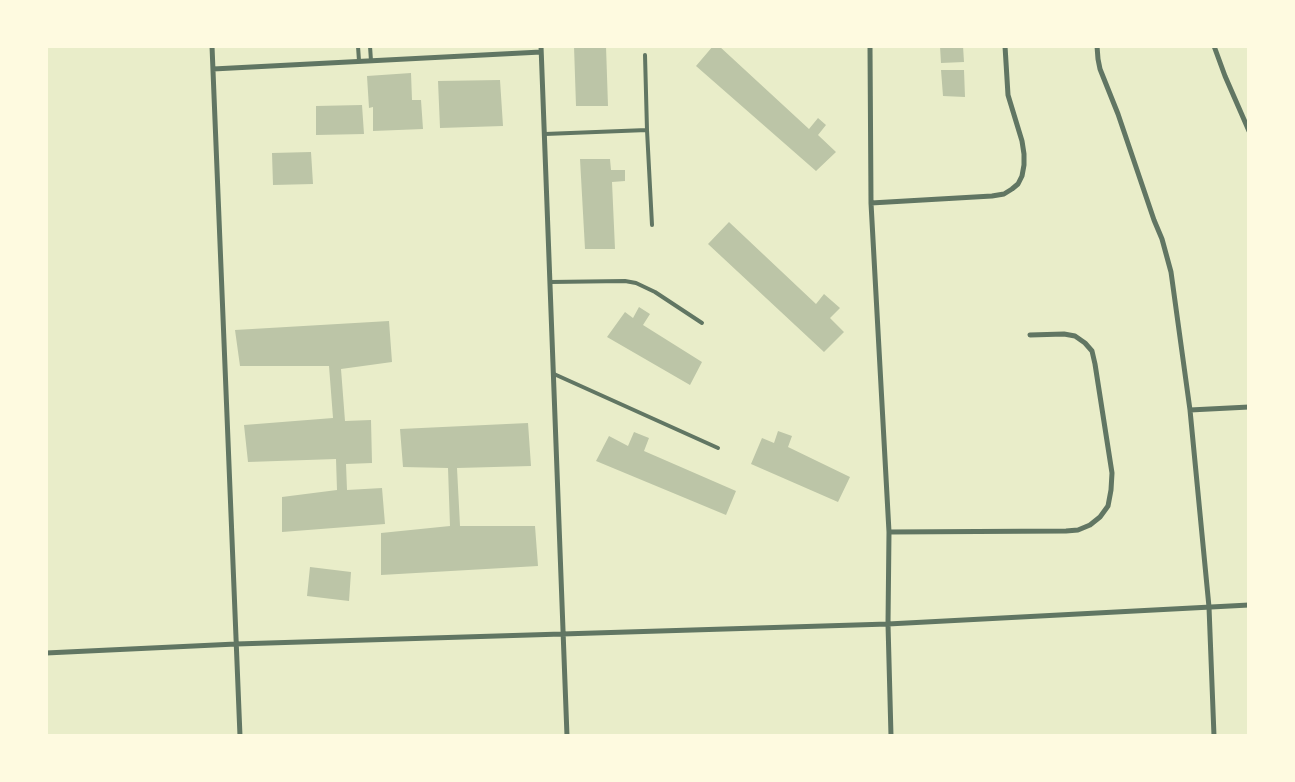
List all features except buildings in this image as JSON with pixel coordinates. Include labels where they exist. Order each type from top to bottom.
[{"type":"street","points":[[212,46],[240,736]]},
{"type":"street","points":[[870,46],[871,203],[889,532],[888,624],[891,736]]},
{"type":"street","points":[[871,203],[992,196],[1004,194],[1018,184],[1022,176],[1024,154],[1008,95],[1005,46]]},
{"type":"street","points":[[1097,46],[1100,69],[1162,239],[1171,272],[1190,410],[1209,607],[1214,736]]},
{"type":"street","points":[[1214,46],[1249,131]]},
{"type":"street","points":[[213,69],[541,49],[568,736]]},
{"type":"street","points":[[889,532],[1078,530],[1090,525],[1100,517],[1108,506],[1112,473],[1092,351],[1075,336],[1064,334],[1030,334]]},
{"type":"street","points":[[1190,410],[1249,407]]},
{"type":"street","points":[[46,652],[236,644],[888,624],[1249,605]]},
{"type":"lane","points":[[358,46],[359,61]]},
{"type":"lane","points":[[370,46],[371,60]]},
{"type":"lane","points":[[645,55],[652,225]]},
{"type":"lane","points":[[545,134],[647,130]]},
{"type":"lane","points":[[550,282],[625,281],[636,283],[655,292],[702,323]]},
{"type":"lane","points":[[554,374],[718,448]]}]
